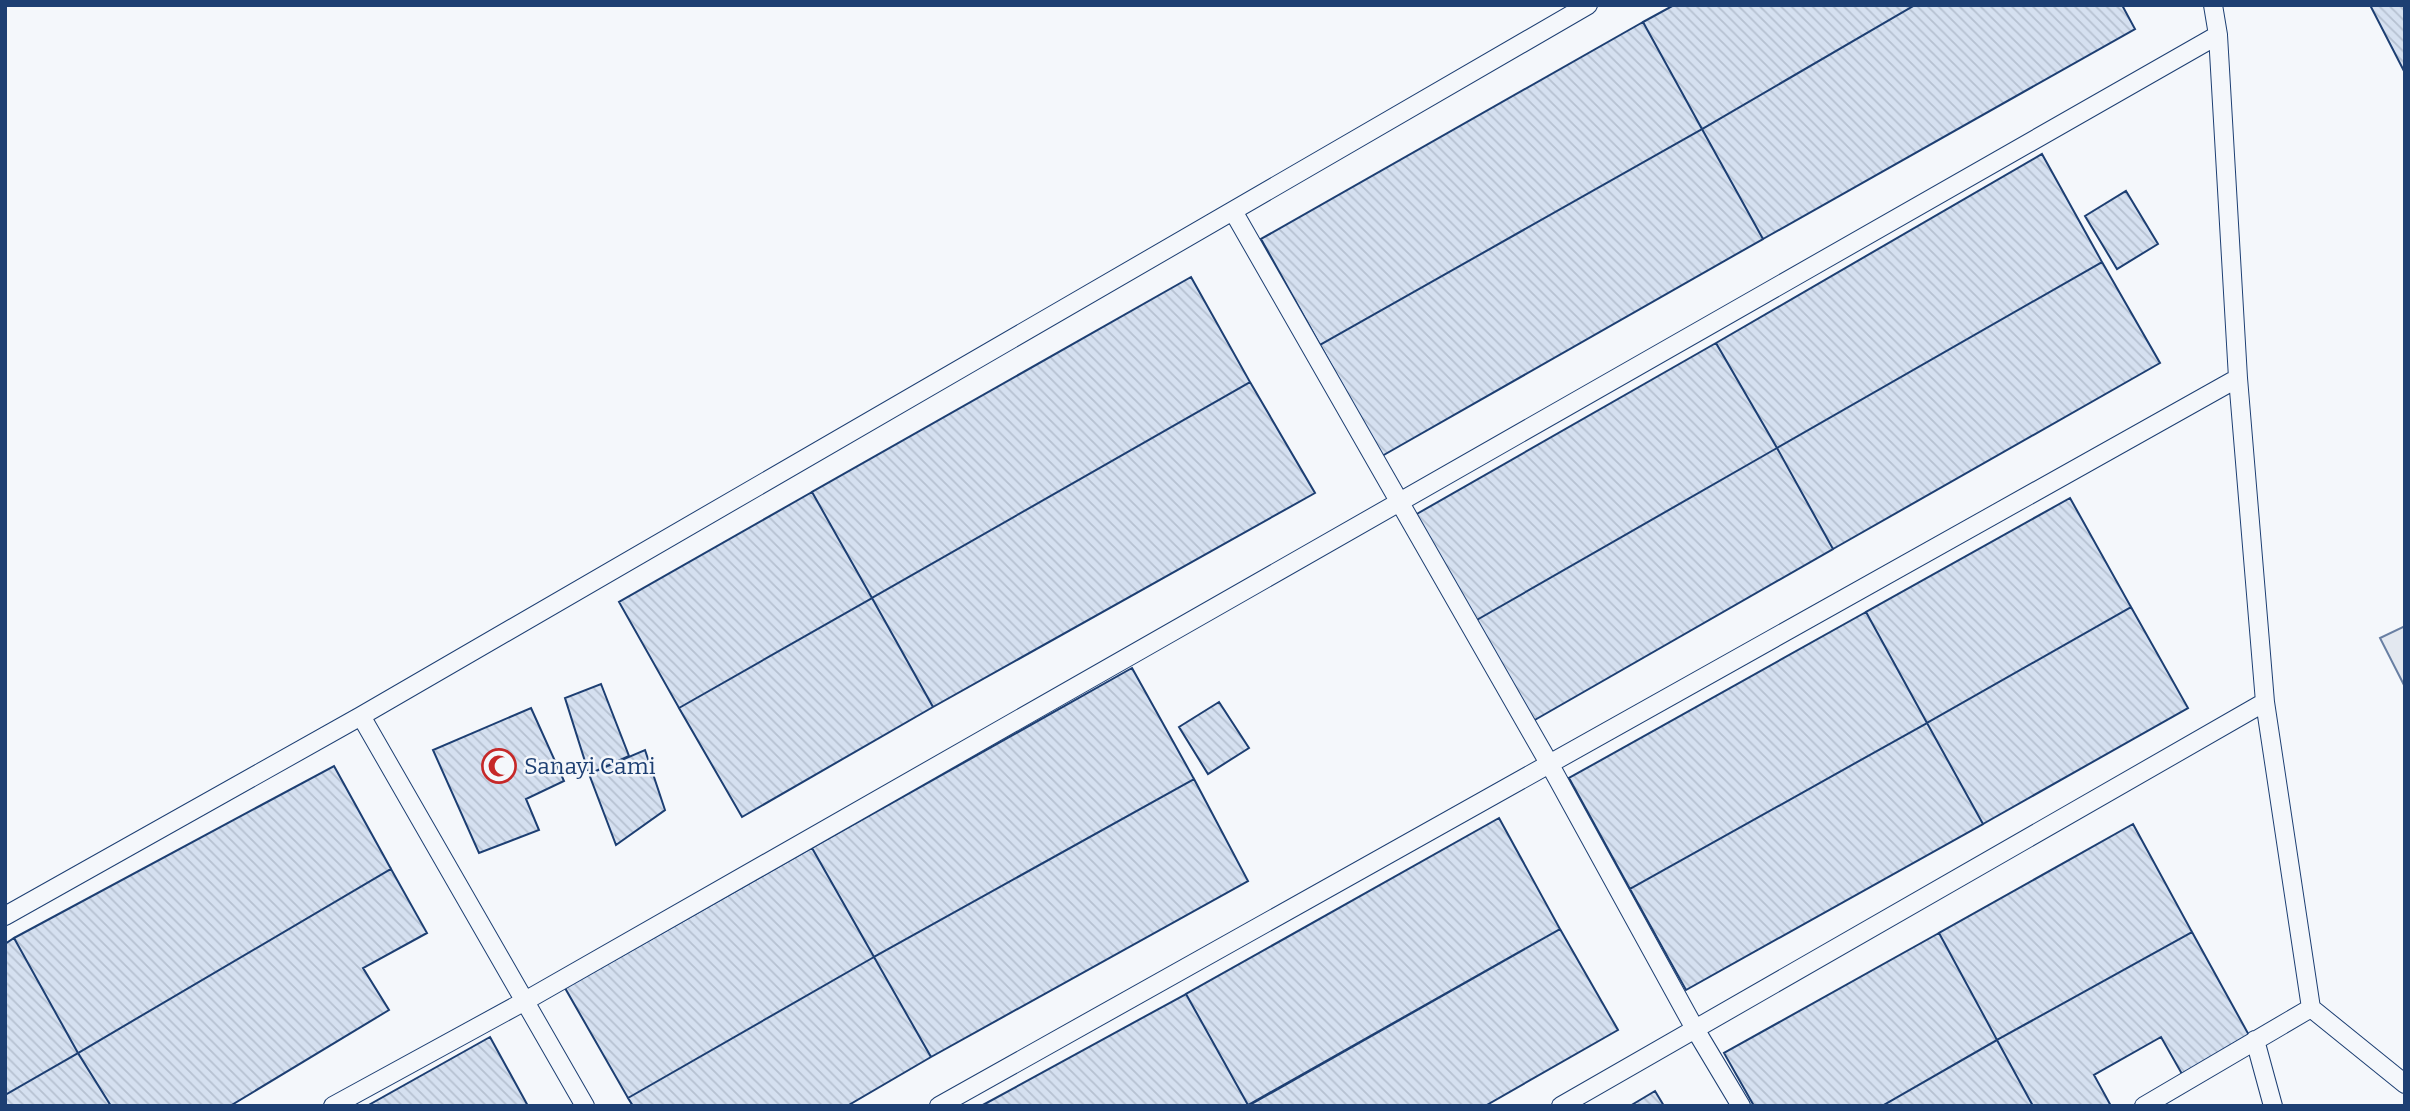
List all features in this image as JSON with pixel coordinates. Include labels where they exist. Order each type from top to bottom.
[{"type":"lane","points":[[5,916],[361,716],[1588,5]]},
{"type":"lane","points":[[2213,5],[2218,35],[2238,378],[2265,702],[2311,1008],[2405,1084]]},
{"type":"lane","points":[[333,1106],[525,1001],[2218,35]]},
{"type":"lane","points":[[1233,211],[1550,765],[1695,1029],[1741,1106]]},
{"type":"lane","points":[[939,1106],[2238,378]]},
{"type":"lane","points":[[1562,1106],[2265,702]]},
{"type":"lane","points":[[361,716],[585,1106]]},
{"type":"lane","points":[[2144,1106],[2311,1008]]},
{"type":"lane","points":[[2255,1040],[2273,1106]]},
{"type":"shaded area","points":[[2405,626],[2405,687],[2380,638]]},
{"type":"building","points":[[1674,5],[1915,5],[1702,129],[1643,22]]},
{"type":"building","points":[[1915,5],[2122,5],[2135,29],[1763,239],[1702,129]]},
{"type":"building","points":[[2370,5],[2405,5],[2405,73]]},
{"type":"building","points":[[1643,22],[1702,129],[1320,345],[1261,239]]},
{"type":"building","points":[[1702,129],[1763,239],[1382,456],[1320,345]]},
{"type":"building","points":[[2042,154],[2102,262],[1777,448],[1716,343]]},
{"type":"building","points":[[2126,191],[2158,244],[2117,269],[2085,216]]},
{"type":"building","points":[[2102,262],[2160,363],[1833,549],[1777,448]]},
{"type":"building","points":[[1191,277],[1250,382],[872,598],[812,492]]},
{"type":"building","points":[[1716,343],[1777,448],[1475,621],[1415,515]]},
{"type":"building","points":[[1250,382],[1315,493],[933,707],[872,598]]},
{"type":"building","points":[[1777,448],[1833,549],[1533,721],[1475,621]]},
{"type":"building","points":[[812,492],[872,598],[679,708],[619,602]]},
{"type":"building","points":[[2070,498],[2131,607],[1927,723],[1866,612]]},
{"type":"building","points":[[872,598],[933,707],[742,817],[679,708]]},
{"type":"building","points":[[2131,607],[2188,708],[1983,824],[1927,723]]},
{"type":"building","points":[[1866,612],[1927,723],[1630,889],[1569,778]]},
{"type":"building","points":[[1132,668],[1194,779],[874,957],[812,848]]},
{"type":"building","points":[[601,684],[629,756],[589,774],[565,698]]},
{"type":"building","points":[[1219,702],[1249,748],[1208,774],[1179,727]]},
{"type":"building","name":"Sanayi Cami","points":[[531,708],[564,781],[526,799],[539,830],[479,853],[433,750]]},
{"type":"building","points":[[1927,723],[1983,824],[1686,990],[1630,889]]},
{"type":"building","points":[[645,750],[665,810],[616,845],[589,774]]},
{"type":"building","points":[[334,766],[391,869],[78,1053],[14,938]]},
{"type":"building","points":[[1194,779],[1248,881],[931,1057],[874,957]]},
{"type":"building","points":[[1499,818],[1560,929],[1248,1105],[1186,994]]},
{"type":"building","points":[[2133,824],[2192,932],[1997,1040],[1939,933]]},
{"type":"building","points":[[812,848],[874,957],[628,1098],[565,988]]},
{"type":"building","points":[[391,869],[427,933],[363,968],[389,1010],[230,1106],[111,1106],[78,1053]]},
{"type":"building","points":[[1560,929],[1618,1030],[1485,1106],[1248,1106]]},
{"type":"building","points":[[2192,932],[2250,1037],[2182,1074],[2161,1037],[2094,1075],[2111,1106],[2033,1106],[1997,1040]]},
{"type":"building","points":[[1939,933],[1997,1040],[1882,1106],[1754,1106],[1724,1053]]},
{"type":"building","points":[[14,938],[78,1053],[5,1095],[5,944]]},
{"type":"building","points":[[874,957],[931,1057],[847,1106],[633,1106],[628,1098]]},
{"type":"building","points":[[1186,994],[1248,1105],[981,1106]]},
{"type":"building","points":[[490,1037],[528,1106],[367,1106]]},
{"type":"building","points":[[1997,1040],[2033,1106],[1882,1106]]},
{"type":"building","points":[[78,1053],[111,1106],[5,1106],[5,1095]]},
{"type":"building","points":[[1655,1091],[1664,1106],[1630,1106]]},
{"type":"place","name":"Sanayi Cami","points":[[499,766]]}]
